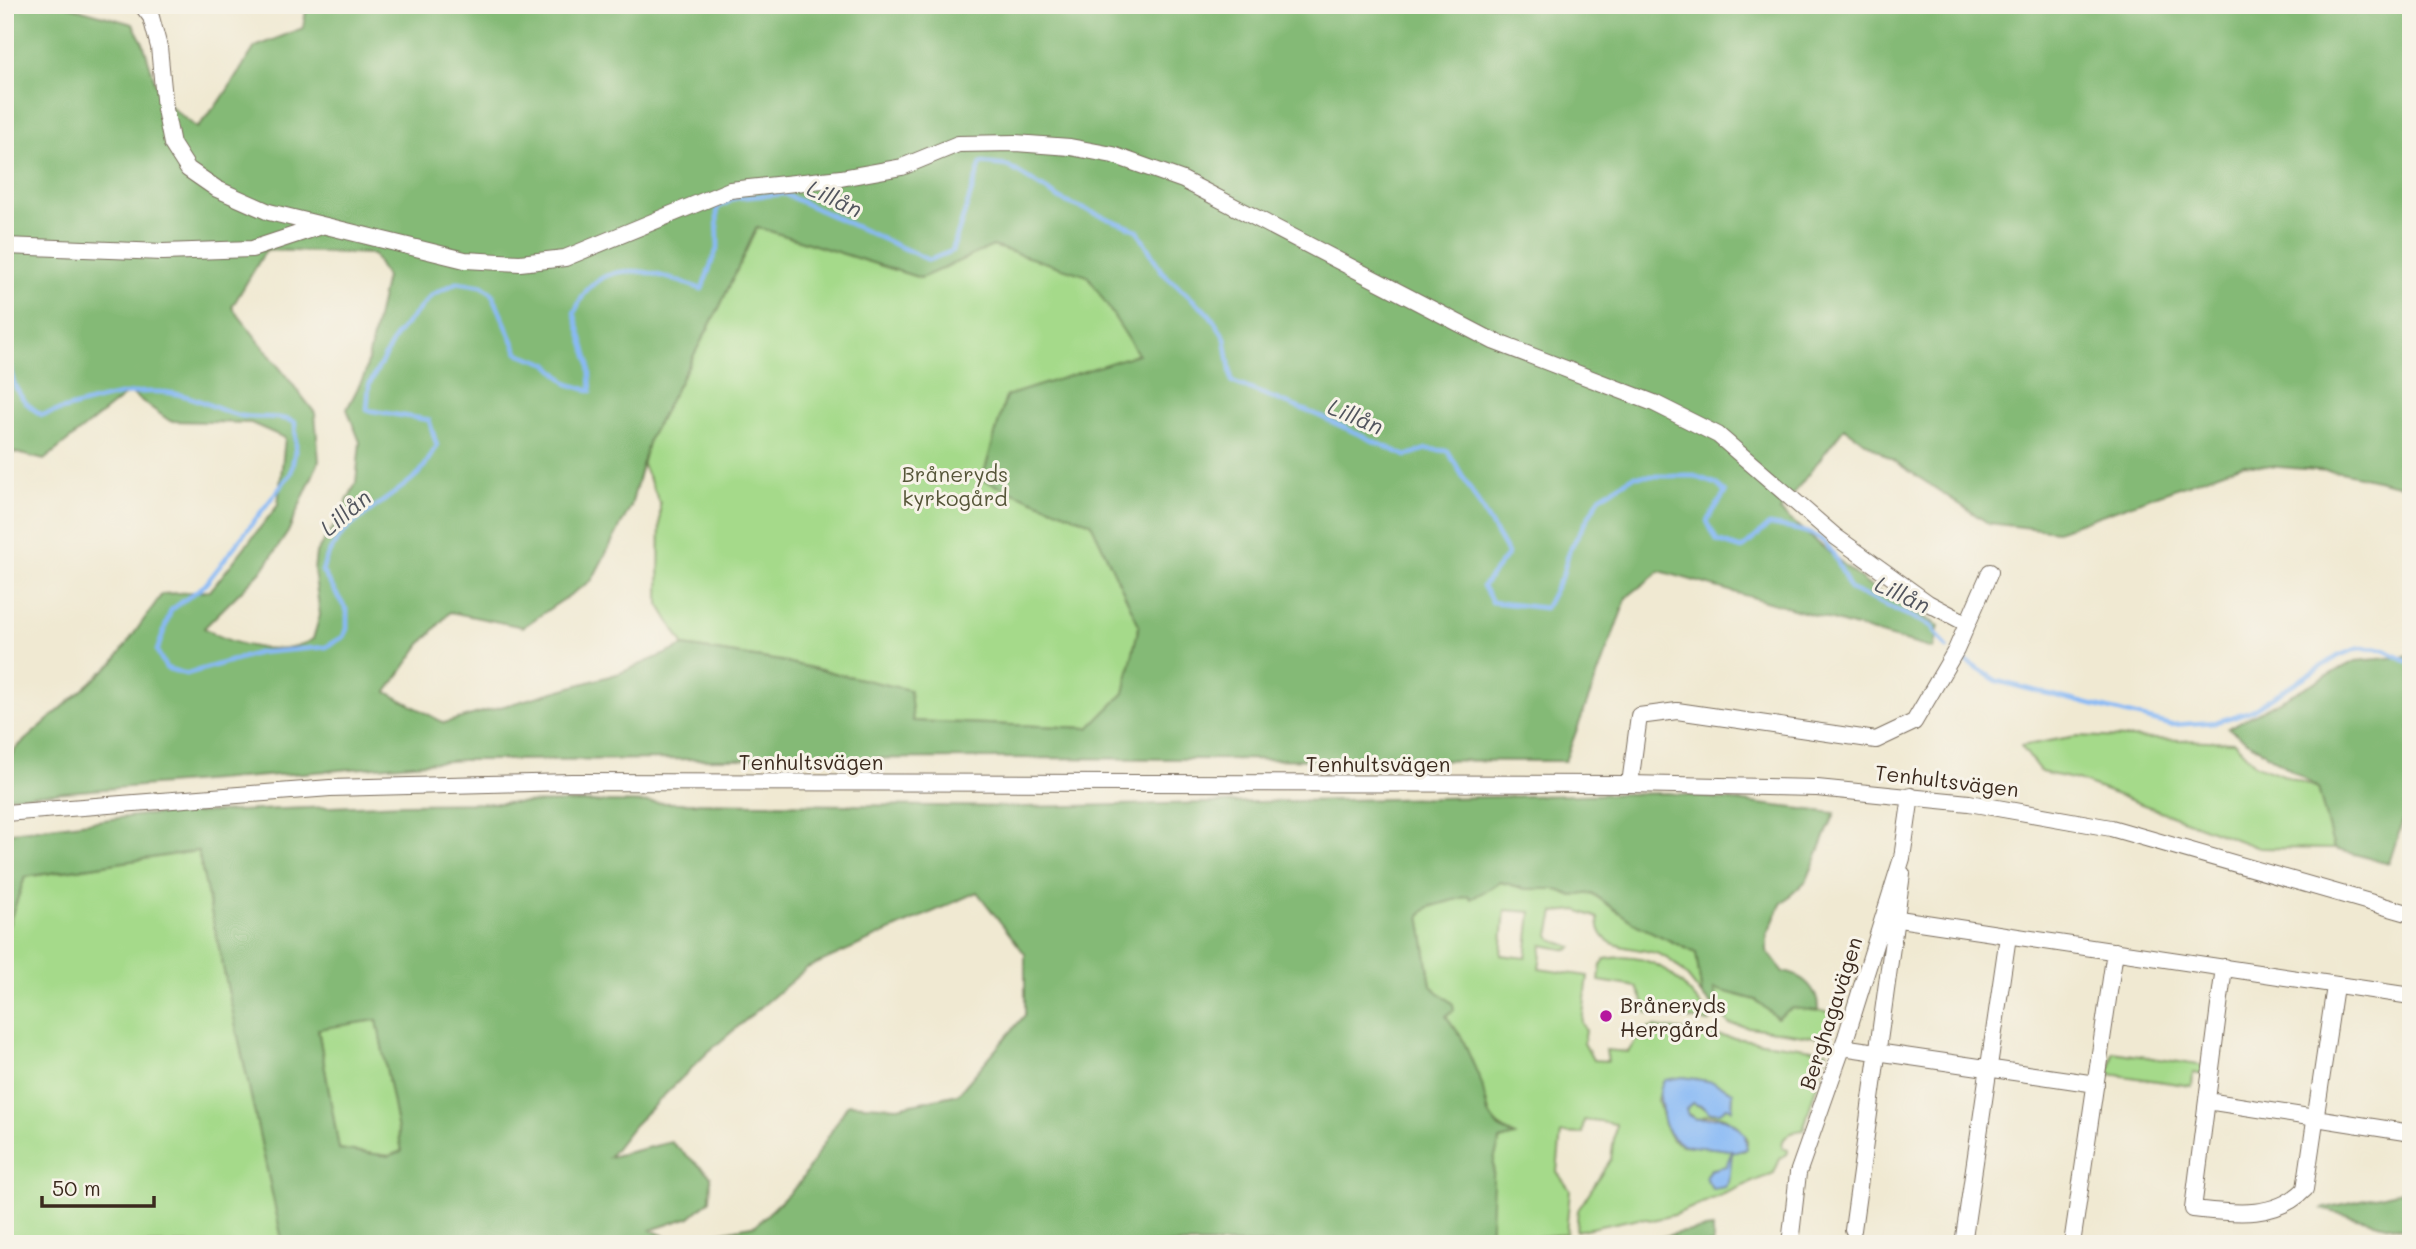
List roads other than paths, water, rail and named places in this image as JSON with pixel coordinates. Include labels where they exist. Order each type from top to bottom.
[{"type":"street","points":[[142,5],[151,17],[159,47],[164,109],[172,144],[188,169],[243,202],[322,226],[465,260],[520,263],[565,258],[730,190],[841,178],[902,167],[958,144],[1014,143],[1070,147],[1113,155],[1183,180],[1493,341],[1654,403],[1718,435],[1836,537],[1928,603],[1966,623]]},
{"type":"street","points":[[5,246],[163,252],[252,249],[322,226]]},
{"type":"street","points":[[1630,784],[1639,716],[1677,711],[1875,740],[1914,722],[1956,650],[1990,572]]},
{"type":"street","name":"Tenhultsvägen","points":[[5,813],[330,788],[690,782],[1630,784],[1817,788],[1911,796],[2020,810],[2111,828],[2411,914]]},
{"type":"street","name":"Berghagavägen","points":[[1790,1244],[1798,1173],[1902,858],[1911,796]]},
{"type":"street","points":[[1853,1230],[1899,919],[1903,887],[1902,858]]},
{"type":"street","points":[[1899,919],[2411,996]]},
{"type":"street","points":[[1963,1244],[2008,936]]},
{"type":"street","points":[[2072,1244],[2115,951]]},
{"type":"street","points":[[2224,967],[2193,1209],[2241,1214],[2271,1209],[2302,1192],[2306,1186],[2335,986]]},
{"type":"street","points":[[1842,1046],[2096,1084]]},
{"type":"street","points":[[2207,1101],[2411,1133]]},
{"type":"water","points":[[1683,1077],[1713,1082],[1733,1092],[1732,1109],[1727,1107],[1720,1112],[1709,1112],[1692,1103],[1686,1109],[1688,1115],[1695,1119],[1727,1119],[1745,1135],[1747,1149],[1732,1153],[1729,1182],[1725,1187],[1713,1189],[1705,1177],[1710,1170],[1726,1166],[1732,1151],[1686,1145],[1677,1141],[1666,1126],[1660,1099],[1661,1088],[1665,1080]]},
{"type":"waterway","name":"Lillån","points":[[5,337],[17,391],[42,415],[111,397],[163,392],[188,397],[237,415],[281,418],[295,422],[296,445],[291,473],[205,585],[171,610],[157,651],[166,668],[186,674],[258,653],[326,647],[343,637],[347,629],[347,611],[322,571],[328,555],[337,540],[362,516],[419,473],[437,446],[429,420],[367,410],[369,385],[397,334],[432,295],[458,282],[482,286],[492,293],[518,353],[548,364],[568,384],[591,391],[589,362],[574,313],[584,294],[600,279],[628,271],[659,275],[702,289],[718,246],[717,208],[736,198],[784,194],[929,260],[952,251],[981,163],[1008,166],[1064,201],[1137,230],[1162,272],[1210,315],[1225,338],[1232,382],[1317,415],[1406,456],[1426,449],[1448,451],[1508,554],[1483,586],[1492,602],[1545,608],[1563,574],[1569,551],[1600,497],[1634,476],[1694,476],[1717,484],[1725,493],[1707,521],[1717,541],[1742,549],[1769,525],[1814,535],[1829,548],[1850,589],[1931,626],[1947,648]]},
{"type":"waterway","name":"Lillån","points":[[1964,660],[1997,681],[2171,725],[2216,722],[2250,711],[2340,655],[2360,648],[2383,649],[2411,664]]},
{"type":"place","name":"Bråneryds Herrgård","points":[[1606,1016]]},
{"type":"park label","name":"Bråneryds kyrkogård","points":[[955,485]]}]
